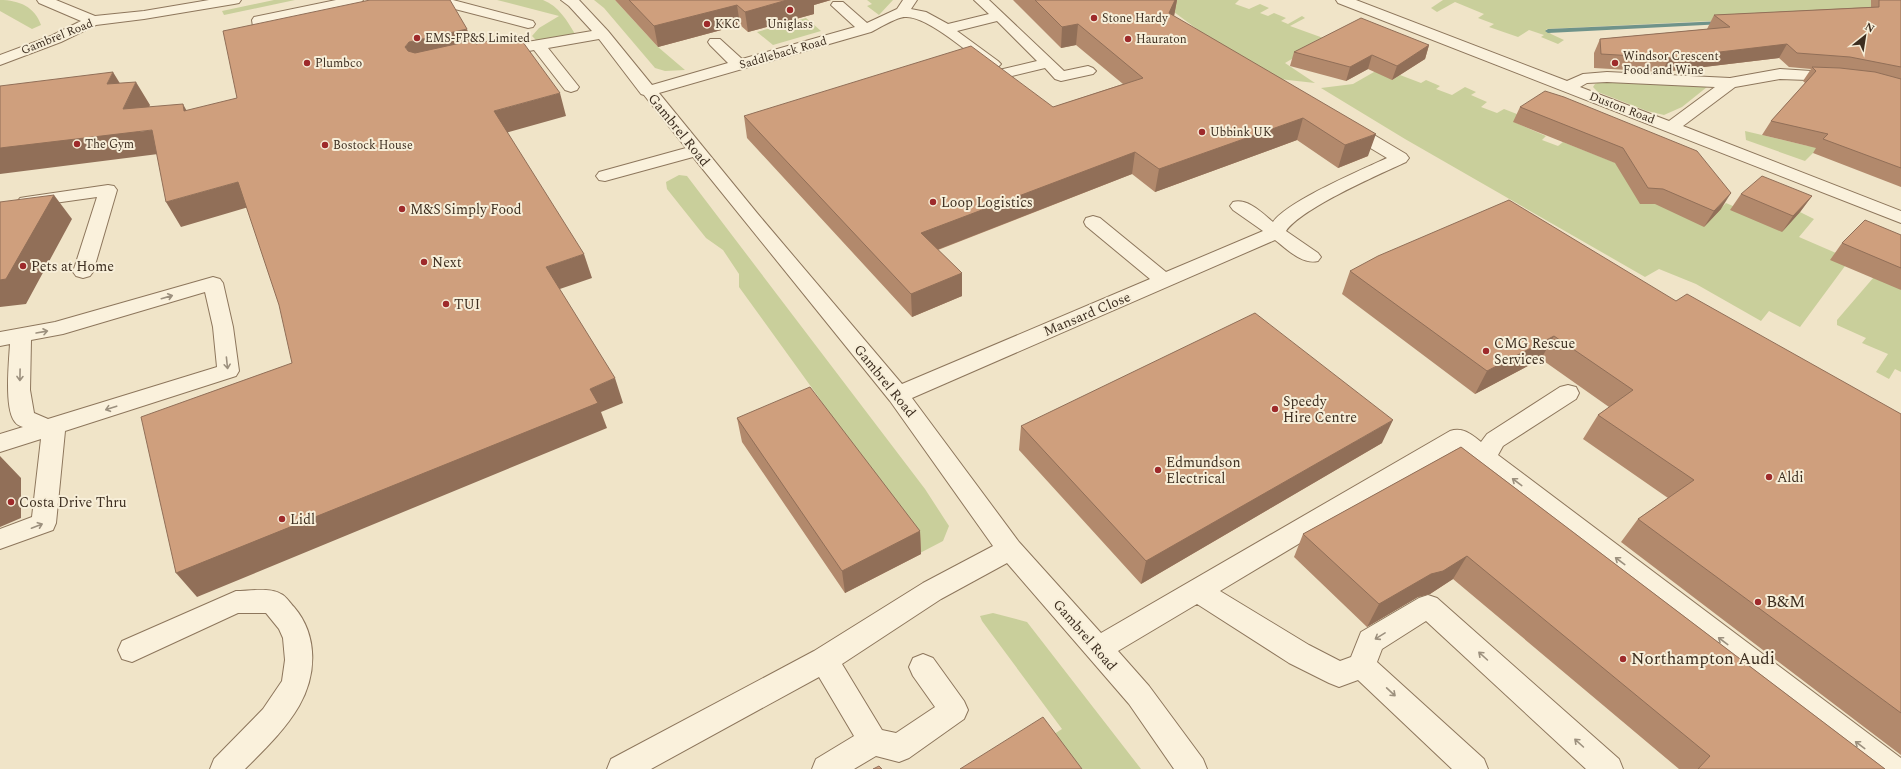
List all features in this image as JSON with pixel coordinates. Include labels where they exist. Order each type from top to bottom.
[{"type":"street","points":[[44,0],[93,21]]},
{"type":"street","name":"Gambrel Road","points":[[0,60],[56,38],[93,21],[144,15],[234,0]]},
{"type":"street","points":[[261,34],[259,20],[356,0]]},
{"type":"street","points":[[419,0],[452,4],[528,24]]},
{"type":"street","name":"Gambrel Road","points":[[568,0],[574,3],[603,34],[696,151],[898,395],[1010,549],[1139,695],[1192,769]]},
{"type":"street","points":[[981,0],[1000,16],[1061,76],[1088,71]]},
{"type":"street","name":"Duston Road","points":[[1343,0],[1901,217]]},
{"type":"street","points":[[838,5],[866,29]]},
{"type":"street","points":[[906,6],[946,29],[1021,85]]},
{"type":"street","name":"Saddleback Road","points":[[647,91],[866,29],[906,6]]},
{"type":"street","points":[[946,29],[1000,16]]},
{"type":"street","points":[[484,55],[514,48],[603,34]]},
{"type":"street","points":[[715,42],[738,66]]},
{"type":"street","points":[[538,45],[570,87]]},
{"type":"street","points":[[1004,73],[1048,63]]},
{"type":"street","points":[[1568,87],[1584,79],[1607,77],[1730,83],[1780,74],[1831,75],[1852,78]]},
{"type":"street","points":[[1672,127],[1730,83]]},
{"type":"street","points":[[1275,233],[1284,220],[1317,199],[1400,158],[1333,118]]},
{"type":"street","points":[[605,176],[696,151]]},
{"type":"street","points":[[21,202],[108,190],[83,272]]},
{"type":"street","points":[[1239,206],[1275,233],[1311,257]]},
{"type":"street","points":[[1093,222],[1164,281]]},
{"type":"street","name":"Mansard Close","points":[[898,395],[1275,233]]},
{"type":"street","points":[[0,443],[51,427],[228,371],[223,327],[213,283],[56,329],[8,338],[24,418],[51,427]]},
{"type":"street","points":[[1484,457],[1495,440],[1568,393]]},
{"type":"street","points":[[0,540],[44,523],[51,427]]},
{"type":"street","points":[[1098,649],[1458,437],[1891,769]]},
{"type":"street","points":[[622,769],[824,660],[932,592],[1010,549]]},
{"type":"street","points":[[1197,590],[1299,654],[1339,674],[1362,666]]},
{"type":"street","points":[[132,650],[236,602],[273,602],[286,618],[295,631],[299,650],[294,686],[276,714],[225,769]]},
{"type":"street","points":[[1362,666],[1371,641],[1428,606],[1608,769]]},
{"type":"street","points":[[824,660],[873,742]]},
{"type":"street","points":[[1362,666],[1473,769]]},
{"type":"street","points":[[827,769],[873,742],[899,748],[954,710],[923,667]]},
{"type":"green space","points":[[0,0],[14,1],[30,9],[35,14],[41,25],[32,29],[0,11]]},
{"type":"green space","points":[[274,0],[295,0],[224,15],[222,11]]},
{"type":"green space","points":[[497,0],[543,0],[558,10],[566,19],[575,34],[538,42],[532,36],[539,28],[559,16]]},
{"type":"green space","points":[[594,0],[615,0],[658,47],[685,70],[665,71],[655,68],[604,8]]},
{"type":"green space","points":[[867,0],[893,0],[879,15],[867,6],[872,4]]},
{"type":"green space","points":[[1158,0],[1239,0],[1235,4],[1249,9],[1260,4],[1269,8],[1260,13],[1268,16],[1274,13],[1286,18],[1281,21],[1288,24],[1302,16],[1305,18],[1290,26],[1326,39],[1285,63],[1315,83],[1261,77]]},
{"type":"green space","points":[[1443,0],[1896,0],[1901,24],[1730,20],[1546,29],[1551,34],[1564,40],[1558,44],[1541,37],[1544,35],[1529,30],[1518,37],[1489,27],[1494,24],[1478,18],[1484,14],[1455,2],[1437,12],[1431,8]]},
{"type":"green space","points":[[806,18],[821,31],[773,45],[757,32]]},
{"type":"green space","points":[[1395,60],[1392,80],[1400,75],[1421,83],[1426,80],[1440,86],[1436,89],[1452,95],[1465,87],[1476,92],[1471,95],[1487,102],[1481,107],[1497,113],[1504,109],[1522,116],[1514,122],[1546,136],[1542,140],[1558,146],[1563,142],[1631,169],[1695,205],[1704,226],[1726,203],[1758,217],[1800,212],[1814,219],[1799,237],[1836,253],[1845,266],[1800,327],[1769,311],[1761,321],[1696,284],[1659,269],[1645,277],[1405,139],[1321,88],[1353,84]]},
{"type":"green space","points":[[1603,81],[1701,84],[1707,87],[1682,107],[1664,115],[1647,111],[1598,92],[1593,87],[1595,84]]},
{"type":"green space","points":[[1901,127],[1821,145],[1805,161],[1746,140],[1745,131],[1808,146]]},
{"type":"green space","points":[[679,175],[687,176],[925,489],[949,526],[943,541],[920,553],[817,395],[739,287],[739,274],[723,250],[706,238],[667,189],[666,182]]},
{"type":"green space","points":[[1880,270],[1901,290],[1901,372],[1895,369],[1889,379],[1876,372],[1888,354],[1862,343],[1866,338],[1837,325],[1837,320]]},
{"type":"green space","points":[[993,613],[1027,622],[1141,769],[1059,769],[1040,743],[1062,729],[982,621],[980,616]]},
{"type":"building","points":[[370,0],[450,0],[467,29],[409,42],[405,47],[408,51],[415,53],[474,40],[476,44],[517,34],[560,93],[494,111],[584,254],[546,267],[615,378],[590,389],[598,403],[176,573],[141,417],[292,363],[279,305],[238,182],[166,202],[152,130],[0,148],[0,86],[113,72],[107,84],[136,82],[123,109],[183,104],[184,111],[237,98],[223,31]]},
{"type":"building","points":[[629,0],[787,0],[745,12],[737,5],[654,26]]},
{"type":"building","points":[[1035,0],[1175,0],[1169,13],[1376,134],[1345,145],[1303,118],[1159,169],[1135,152],[921,233],[962,273],[911,294],[744,116],[971,46],[1053,107],[1143,78],[1078,24],[1062,27]]},
{"type":"building","points":[[1879,0],[1901,0],[1901,67],[1850,57],[1797,53],[1787,44],[1669,58],[1601,54],[1600,39],[1730,27],[1714,15],[1879,7]]},
{"type":"building","points":[[1361,18],[1429,45],[1397,66],[1372,55],[1350,67],[1294,52]]},
{"type":"building","points":[[1812,67],[1840,68],[1875,72],[1901,79],[1901,168],[1823,139],[1828,134],[1771,121],[1816,71]]},
{"type":"building","points":[[1545,91],[1564,97],[1697,151],[1731,193],[1714,211],[1663,189],[1648,188],[1623,148],[1520,107]]},
{"type":"building","points":[[1762,176],[1812,196],[1793,216],[1741,194]]},
{"type":"building","points":[[54,195],[6,279],[0,280],[0,202]]},
{"type":"building","points":[[1509,200],[1676,301],[1687,294],[1901,414],[1901,713],[1638,519],[1694,480],[1598,415],[1633,390],[1554,336],[1487,371],[1350,271],[1378,256]]},
{"type":"building","points":[[1865,220],[1901,235],[1901,268],[1842,243]]},
{"type":"building","points":[[1255,313],[1393,420],[1146,561],[1021,426]]},
{"type":"building","points":[[810,387],[920,531],[842,571],[737,418]]},
{"type":"building","points":[[1461,447],[1885,769],[1698,769],[1710,756],[1467,556],[1443,571],[1431,574],[1379,604],[1303,534]]},
{"type":"building","points":[[1043,717],[1082,769],[960,769]]},
{"type":"building","points":[[879,766],[882,769],[873,769]]},
{"type":"waterway","points":[[1548,31],[1722,23]]},
{"type":"place","name":"Uniglass","points":[[790,10]]},
{"type":"place","name":"Stone Hardy","points":[[1094,18]]},
{"type":"place","name":"KKC","points":[[707,24]]},
{"type":"place","name":"EMS-FP&S Limited","points":[[417,38]]},
{"type":"place","name":"Hauraton","points":[[1128,39]]},
{"type":"place","name":"Plumbco","points":[[307,63]]},
{"type":"place","name":"Windsor Crescent Food and Wine","points":[[1615,63]]},
{"type":"place","name":"Ubbink UK","points":[[1202,132]]},
{"type":"place","name":"The Gym","points":[[77,144]]},
{"type":"place","name":"Bostock House","points":[[325,145]]},
{"type":"place","name":"Loop Logistics","points":[[933,202]]},
{"type":"place","name":"M&S Simply Food","points":[[402,209]]},
{"type":"place","name":"Next","points":[[424,262]]},
{"type":"place","name":"Pets at Home","points":[[23,266]]},
{"type":"place","name":"TUI","points":[[446,304]]},
{"type":"place","name":"CMG Rescue Services","points":[[1486,351]]},
{"type":"place","name":"Speedy Hire Centre","points":[[1275,409]]},
{"type":"place","name":"Edmundson Electrical","points":[[1158,470]]},
{"type":"place","name":"Aldi","points":[[1769,477]]},
{"type":"place","name":"Costa Drive Thru","points":[[11,502]]},
{"type":"place","name":"Lidl","points":[[282,519]]},
{"type":"place","name":"B&M","points":[[1758,602]]},
{"type":"place","name":"Northampton Audi","points":[[1623,659]]}]
